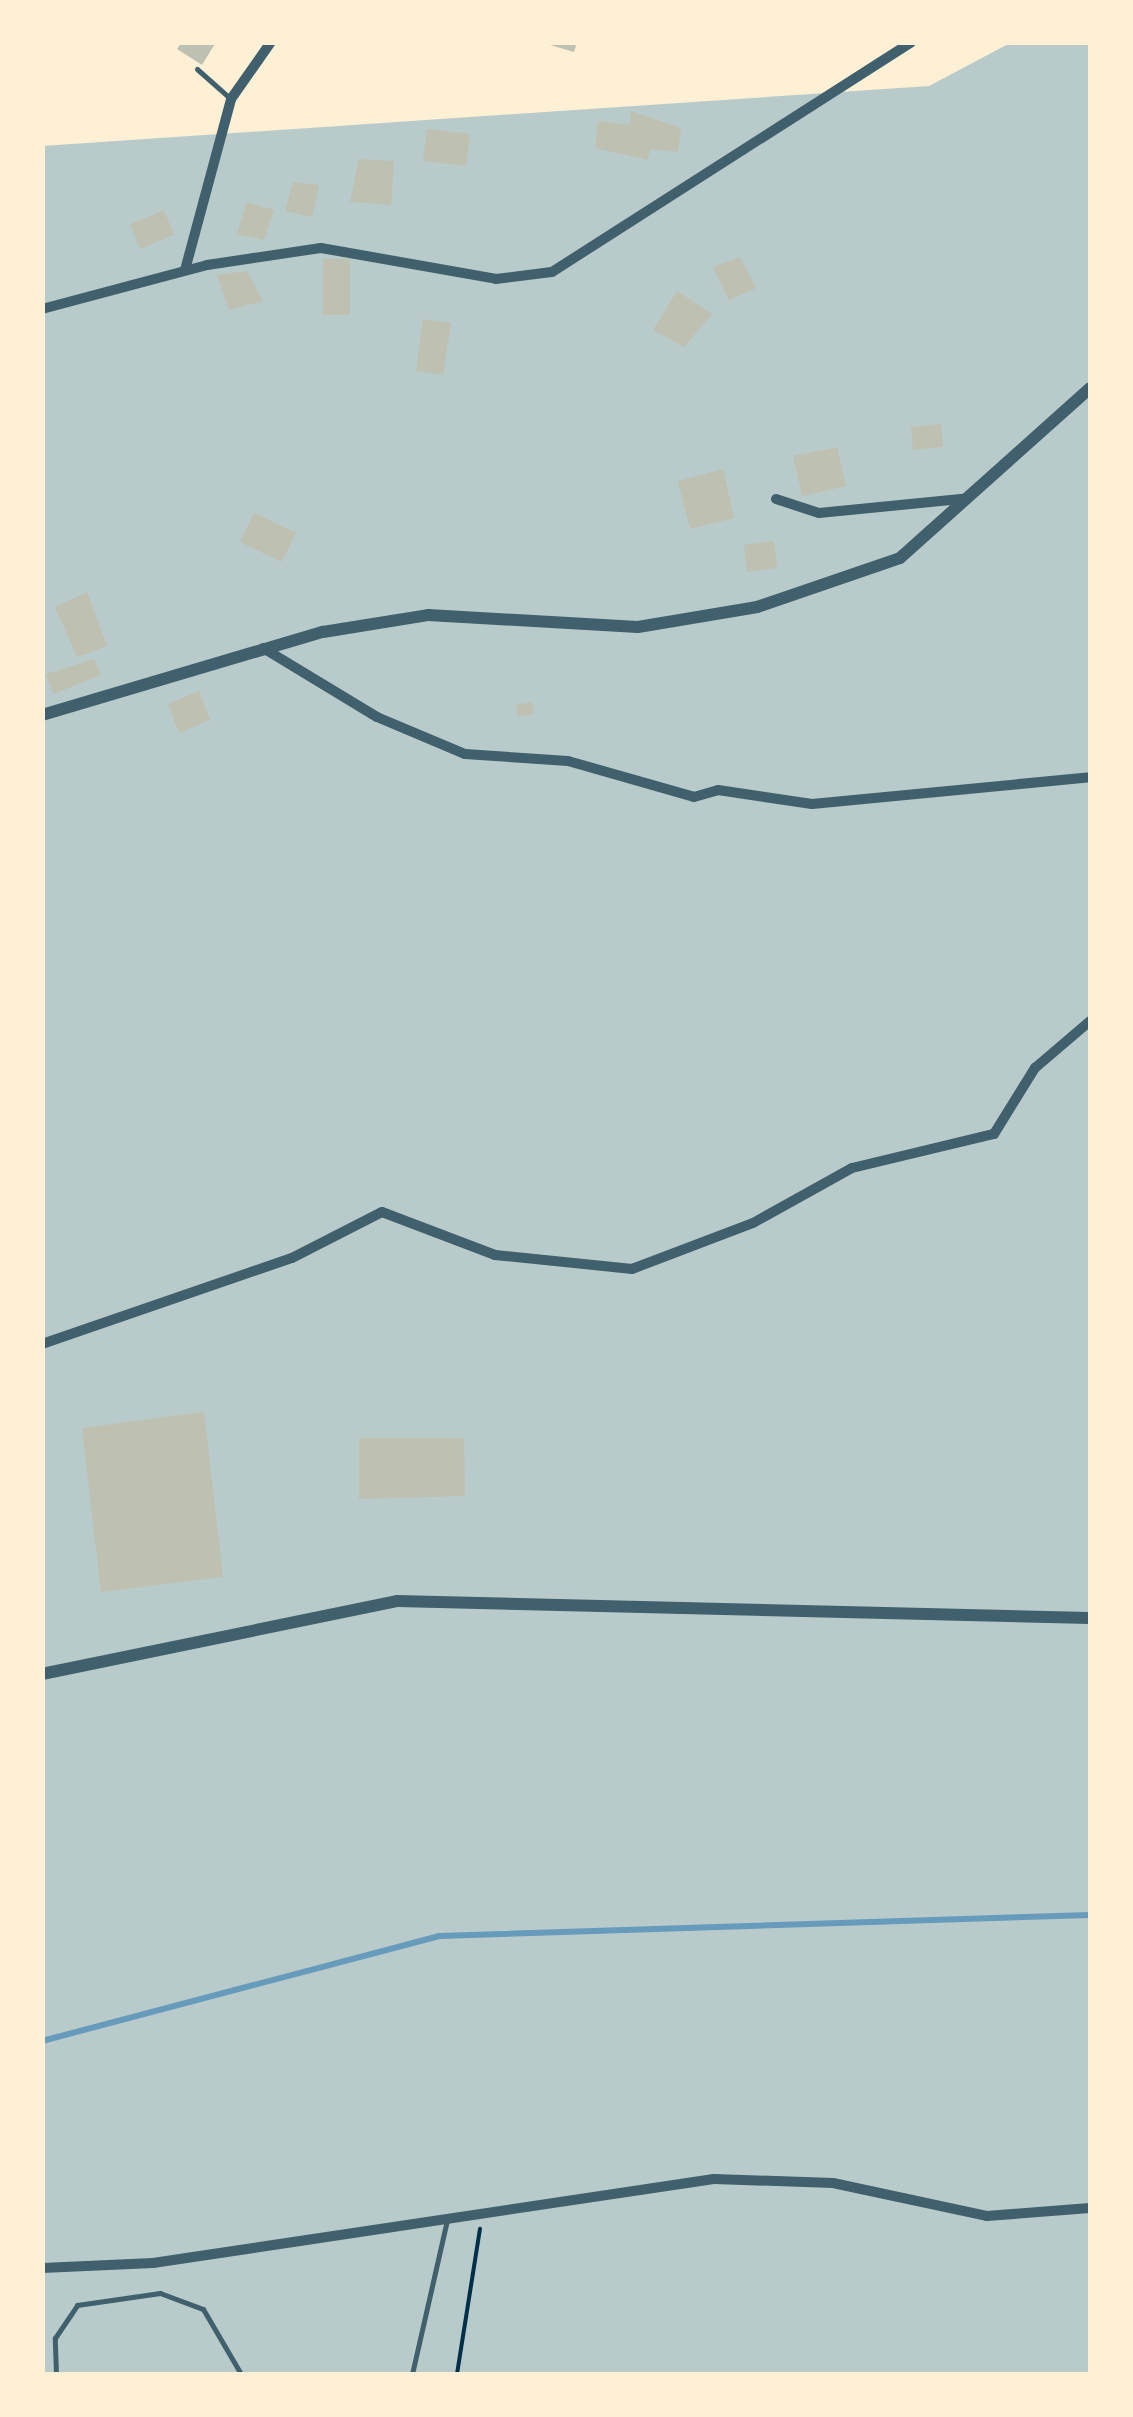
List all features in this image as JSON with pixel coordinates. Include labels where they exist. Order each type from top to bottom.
[{"type":"street","points":[[185,270],[230,98],[271,42]]},
{"type":"street","points":[[42,309],[185,270],[321,248],[496,280],[552,272],[911,42]]},
{"type":"street","points":[[42,715],[263,648],[428,615],[583,627],[712,620],[900,558],[1090,388]]},
{"type":"street","points":[[776,499],[820,513],[964,499]]},
{"type":"street","points":[[263,648],[378,717],[465,754],[568,761],[694,797],[718,790],[812,804],[1090,777]]},
{"type":"street","points":[[42,1344],[292,1258],[382,1212],[495,1255],[632,1269],[754,1223],[852,1168],[994,1134],[1035,1068],[1090,1021]]},
{"type":"street","points":[[42,1674],[397,1601],[1090,1618]]},
{"type":"street","points":[[42,2268],[114,2268],[446,2220],[666,2183],[782,2178],[987,2216],[1090,2208]]},
{"type":"lane","points":[[197,69],[230,98]]},
{"type":"lane","points":[[412,2374],[446,2220]]},
{"type":"lane","points":[[56,2374],[55,2338],[77,2305],[160,2293],[203,2309],[241,2374]]},
{"type":"path","points":[[458,2374],[482,2214]]},
{"type":"shaded area","points":[[1010,43],[1090,43],[1090,2374],[43,2374],[42,146],[929,86]]},
{"type":"building","points":[[182,42],[216,42],[202,65],[177,49]]},
{"type":"building","points":[[540,42],[577,42],[574,52]]},
{"type":"building","points":[[631,111],[681,128],[678,152],[650,149],[648,160],[595,148],[598,121],[630,125]]},
{"type":"building","points":[[427,129],[470,134],[466,166],[423,161]]},
{"type":"building","points":[[359,159],[394,161],[391,205],[350,202]]},
{"type":"building","points":[[293,182],[319,185],[312,217],[285,211]]},
{"type":"building","points":[[247,202],[274,210],[264,240],[237,234]]},
{"type":"building","points":[[164,210],[174,235],[140,249],[130,224]]},
{"type":"building","points":[[740,257],[756,288],[729,300],[713,267]]},
{"type":"building","points":[[323,259],[350,259],[350,315],[323,315]]},
{"type":"building","points":[[247,271],[263,301],[229,310],[217,275]]},
{"type":"building","points":[[677,291],[712,314],[684,347],[653,330]]},
{"type":"building","points":[[423,319],[451,323],[443,375],[416,371]]},
{"type":"building","points":[[941,424],[943,447],[913,450],[911,427]]},
{"type":"building","points":[[837,447],[846,486],[802,496],[793,456]]},
{"type":"building","points":[[723,469],[734,518],[690,529],[678,481]]},
{"type":"building","points":[[254,513],[296,533],[281,562],[240,542]]},
{"type":"building","points":[[774,541],[777,568],[747,572],[744,545]]},
{"type":"building","points":[[87,592],[107,646],[77,657],[55,607]]},
{"type":"building","points":[[94,659],[101,675],[53,694],[46,674]]},
{"type":"building","points":[[199,691],[210,720],[179,733],[168,704]]},
{"type":"building","points":[[532,702],[534,714],[518,717],[516,705]]},
{"type":"building","points":[[204,1412],[223,1577],[101,1592],[82,1428]]},
{"type":"building","points":[[359,1438],[464,1438],[465,1496],[359,1499]]},
{"type":"waterway","points":[[42,2041],[439,1936],[1090,1915]]}]
